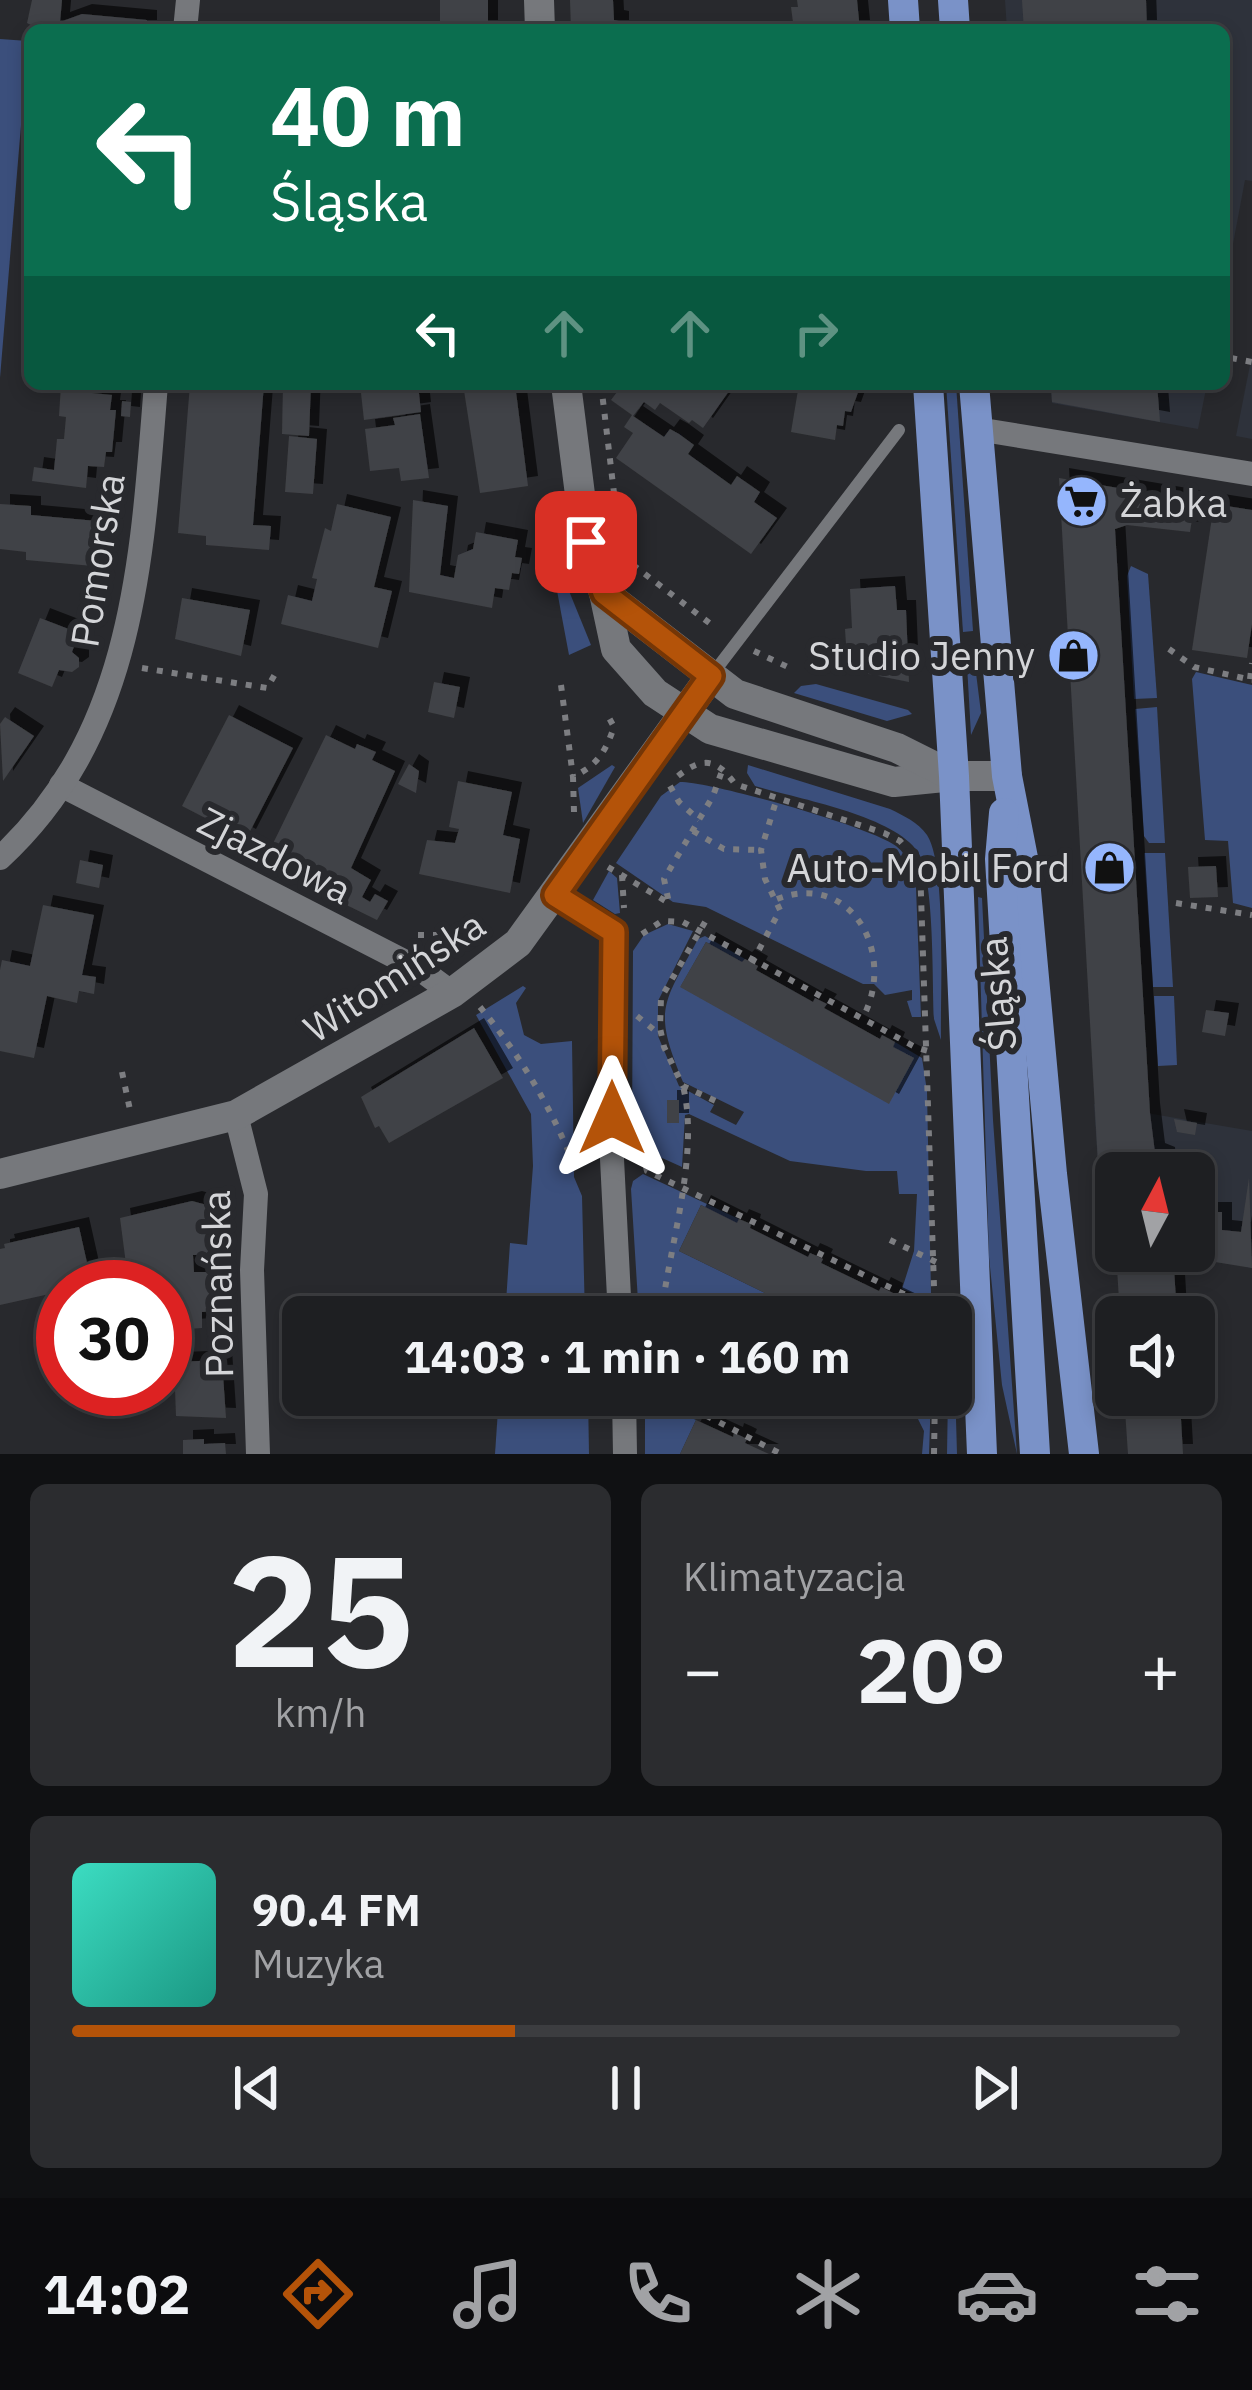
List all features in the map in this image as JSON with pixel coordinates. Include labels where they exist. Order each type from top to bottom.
[{"type":"main road","name":"Śląska","points":[[928,390],[954,776],[982,1454]]},
{"type":"main road","name":"Śląska","points":[[974,390],[1007,776],[1023,858],[1084,1454]]},
{"type":"main road","points":[[1007,776],[1000,859],[1035,1454]]},
{"type":"street","name":"Pomorska","points":[[0,858],[61,785],[100,709],[124,648],[140,566],[155,390]]},
{"type":"street","points":[[567,390],[586,542],[616,649],[655,693],[710,729],[894,782],[1007,776]]},
{"type":"street","points":[[977,430],[1252,474]]},
{"type":"street","points":[[604,593],[735,694],[897,748],[954,776]]},
{"type":"street","name":"Witomińska","points":[[0,1174],[236,1115],[466,1000],[555,895],[711,676]]},
{"type":"street","name":"Zjazdowa","points":[[61,785],[421,970],[466,1000]]},
{"type":"street","points":[[555,895],[614,932],[612,1159],[619,1296]]},
{"type":"street","name":"Poznańska","points":[[236,1115],[256,1194],[252,1270],[258,1454]]},
{"type":"street","points":[[624,1416],[625,1454]]},
{"type":"lane","points":[[711,676],[899,430]]},
{"type":"path","points":[[1231,358],[1252,362]]},
{"type":"path","points":[[602,390],[620,545],[629,562],[712,625]]},
{"type":"path","points":[[1169,650],[1194,667],[1251,680],[1252,663]]},
{"type":"path","points":[[134,683],[146,651]]},
{"type":"path","points":[[752,652],[792,669]]},
{"type":"path","points":[[142,668],[267,688],[278,669]]},
{"type":"path","points":[[561,685],[574,822]]},
{"type":"path","points":[[573,777],[596,766],[607,747],[614,727],[608,716]]},
{"type":"path","points":[[653,794],[692,764],[723,768],[735,784],[884,833],[900,841],[920,865],[935,1296]]},
{"type":"path","points":[[668,920],[664,879],[723,768]]},
{"type":"path","points":[[668,783],[679,802],[699,820]]},
{"type":"path","points":[[753,961],[780,910],[765,879],[761,850],[777,798]]},
{"type":"path","points":[[693,831],[724,849],[761,850]]},
{"type":"path","points":[[604,864],[669,903]]},
{"type":"path","points":[[777,898],[795,892],[826,896],[858,919],[866,931],[875,972],[874,992],[862,1019]]},
{"type":"path","points":[[1176,903],[1252,915]]},
{"type":"path","points":[[632,945],[643,932],[668,920],[703,926],[753,961],[888,1035],[928,1051]]},
{"type":"path","points":[[664,1296],[682,1187],[687,1104],[664,1047],[659,1010],[661,998],[703,926]]},
{"type":"path","points":[[398,933],[439,938],[488,931]]},
{"type":"path","points":[[421,970],[439,938]]},
{"type":"path","points":[[466,1000],[514,1048],[550,1107],[574,1160],[612,1159]]},
{"type":"path","points":[[122,1072],[134,1112]]},
{"type":"path","points":[[682,1086],[718,1102]]},
{"type":"path","points":[[642,1147],[647,1171],[887,1288],[914,1296]]},
{"type":"path","points":[[890,1240],[936,1262]]},
{"type":"path","points":[[705,1416],[781,1454]]},
{"type":"path","points":[[934,1416],[934,1454]]},
{"type":"shaded area","points":[[1005,0],[1252,0],[1252,181],[1245,180],[1230,260],[1230,24],[1007,24]]},
{"type":"shaded area","points":[[0,39],[24,41],[24,89],[0,378]]},
{"type":"shaded area","points":[[1252,355],[1252,439],[1236,436]]},
{"type":"shaded area","points":[[946,390],[956,390],[973,631],[963,632]]},
{"type":"shaded area","points":[[1051,390],[1206,390],[1198,429],[1052,403]]},
{"type":"shaded area","points":[[552,564],[558,564],[591,645],[569,655]]},
{"type":"shaded area","points":[[1131,566],[1148,574],[1157,698],[1134,699],[1127,576]]},
{"type":"shaded area","points":[[967,665],[975,665],[981,713],[971,735]]},
{"type":"shaded area","points":[[1196,672],[1252,685],[1252,908],[1233,903],[1228,841],[1205,840],[1192,679]]},
{"type":"shaded area","points":[[816,684],[912,714],[887,721],[794,693],[801,686]]},
{"type":"shaded area","points":[[1157,707],[1165,843],[1149,843],[1144,836],[1135,709]]},
{"type":"shaded area","points":[[748,765],[890,809],[927,835],[940,902],[941,1040],[934,1019],[927,884],[918,852],[906,839],[867,818],[755,786]]},
{"type":"shaded area","points":[[615,767],[583,823],[578,788]]},
{"type":"shaded area","points":[[680,782],[825,817],[901,850],[916,888],[921,1017],[912,1017],[907,1001],[912,1000],[912,990],[885,995],[874,984],[863,984],[706,907],[673,902],[616,863],[661,796]]},
{"type":"shaded area","points":[[1144,853],[1165,853],[1173,987],[1153,987]]},
{"type":"shaded area","points":[[609,871],[617,878],[620,913],[615,914],[593,900]]},
{"type":"shaded area","points":[[978,897],[982,898],[1017,1454],[1002,1385],[989,1257]]},
{"type":"shaded area","points":[[668,924],[693,931],[658,1001],[658,1036],[679,1086],[714,1105],[710,1112],[736,1125],[744,1112],[683,1082],[665,1022],[676,979],[698,939],[705,936],[745,959],[742,962],[706,942],[681,986],[913,1059],[893,1047],[895,1042],[922,1058],[927,1091],[931,1293],[920,1296],[902,1289],[914,1251],[917,1194],[899,1194],[897,1171],[790,1161],[689,1114],[685,1115],[682,1167],[651,1153],[654,1146],[632,1132],[633,951],[644,935]]},
{"type":"shaded area","points":[[523,986],[516,1003],[524,1035],[541,1044],[572,1041],[574,1177],[582,1196],[584,1296],[506,1296],[510,1243],[527,1245],[531,1114],[476,1015]]},
{"type":"shaded area","points":[[1154,996],[1174,996],[1177,1065],[1158,1066]]},
{"type":"shaded area","points":[[1094,1104],[1252,1131],[1252,1268],[1215,1259],[1215,1152],[1097,1152]]},
{"type":"shaded area","points":[[643,1174],[739,1219],[737,1223],[701,1205],[679,1251],[771,1296],[638,1296],[633,1181]]},
{"type":"shaded area","points":[[498,1416],[588,1416],[589,1454],[495,1454]]},
{"type":"shaded area","points":[[645,1416],[696,1420],[680,1454],[645,1454]]},
{"type":"shaded area","points":[[930,1416],[929,1454],[922,1454],[924,1431],[918,1419]]},
{"type":"shaded area","points":[[948,1416],[956,1416],[957,1454],[947,1454]]},
{"type":"building","points":[[32,0],[62,0],[60,22],[82,14],[147,20],[147,24],[27,23]]},
{"type":"building","points":[[440,0],[488,0],[488,24],[440,24]]},
{"type":"building","points":[[570,0],[613,0],[614,20],[619,24],[571,24]]},
{"type":"building","points":[[797,0],[857,0],[859,24],[793,24],[791,7],[798,7]]},
{"type":"building","points":[[1022,0],[1146,0],[1147,24],[1024,24]]},
{"type":"building","points":[[61,390],[112,395],[110,410],[116,410],[112,452],[106,452],[104,467],[88,466],[86,488],[32,481],[34,467],[54,470],[57,439],[64,439],[66,417],[59,416]]},
{"type":"building","points":[[190,390],[264,390],[253,525],[271,526],[269,550],[206,545],[206,536],[178,533]]},
{"type":"building","points":[[283,390],[311,390],[309,436],[282,434]]},
{"type":"building","points":[[361,390],[419,390],[421,412],[364,420]]},
{"type":"building","points":[[464,390],[516,390],[528,486],[480,493]]},
{"type":"building","points":[[618,390],[730,390],[703,428],[660,403],[655,410],[644,402],[633,416],[664,437],[670,429],[679,434],[694,445],[688,454],[731,485],[737,476],[760,492],[754,502],[777,518],[751,554],[616,458],[633,433],[624,427],[632,415],[611,400]]},
{"type":"building","points":[[798,390],[859,390],[851,412],[845,411],[843,426],[837,425],[835,440],[791,432]]},
{"type":"building","points":[[1051,390],[1157,390],[1160,422],[1052,402]]},
{"type":"building","points":[[122,401],[131,402],[130,417],[121,416]]},
{"type":"building","points":[[420,414],[429,478],[401,481],[399,468],[370,471],[365,429],[395,425],[393,418]]},
{"type":"building","points":[[289,436],[317,439],[313,494],[285,492]]},
{"type":"building","points":[[1059,478],[1195,501],[1190,532],[1127,525],[1115,529],[1155,1152],[1097,1152]]},
{"type":"building","points":[[413,500],[448,506],[440,575],[454,578],[458,555],[473,549],[476,532],[518,540],[519,574],[512,573],[509,590],[495,588],[492,608],[409,592]]},
{"type":"building","points":[[0,504],[31,506],[31,515],[108,522],[104,567],[26,560],[26,552],[0,549]]},
{"type":"building","points":[[337,504],[391,517],[374,587],[392,591],[378,648],[281,624],[288,595],[312,601],[317,579],[312,578],[325,528],[331,531]]},
{"type":"building","points":[[1214,504],[1252,510],[1252,624],[1247,658],[1192,650]]},
{"type":"building","points":[[895,586],[897,610],[906,610],[909,682],[859,672],[858,657],[847,659],[845,629],[852,628],[850,589]]},
{"type":"building","points":[[182,598],[250,610],[241,656],[175,639]]},
{"type":"building","points":[[40,618],[79,633],[72,652],[79,658],[79,667],[72,672],[59,670],[52,687],[18,673]]},
{"type":"building","points":[[434,682],[460,687],[454,718],[428,712]]},
{"type":"building","points":[[229,715],[293,748],[246,839],[182,806]]},
{"type":"building","points":[[5,717],[34,736],[3,781],[0,724]]},
{"type":"building","points":[[326,735],[355,749],[357,744],[376,752],[372,760],[395,771],[351,868],[371,880],[362,897],[370,902],[375,894],[388,901],[377,920],[263,864]]},
{"type":"building","points":[[409,764],[419,771],[416,793],[398,784]]},
{"type":"building","points":[[458,781],[512,792],[503,835],[520,839],[510,893],[419,874],[427,840],[455,843],[459,829],[449,827]]},
{"type":"building","points":[[80,860],[103,865],[99,888],[76,883]]},
{"type":"building","points":[[1216,866],[1218,897],[1190,898],[1188,867]]},
{"type":"building","points":[[43,905],[94,915],[82,975],[96,977],[94,994],[79,991],[77,1003],[47,996],[34,1058],[0,1051],[0,970],[2,960],[30,966]]},
{"type":"building","points":[[706,942],[758,966],[756,970],[813,1002],[815,998],[827,1004],[824,1008],[880,1039],[882,1035],[895,1042],[893,1047],[914,1058],[889,1104],[680,987]]},
{"type":"building","points":[[1206,1010],[1229,1013],[1225,1036],[1202,1032]]},
{"type":"building","points":[[474,1028],[503,1078],[389,1143],[379,1126],[375,1128],[361,1097]]},
{"type":"building","points":[[667,1100],[679,1100],[679,1123],[667,1123]]},
{"type":"building","points":[[1174,1119],[1197,1123],[1195,1135],[1177,1132]]},
{"type":"building","points":[[1249,1178],[1252,1268],[1215,1262],[1215,1212],[1222,1212],[1222,1230],[1241,1232]]},
{"type":"building","points":[[192,1201],[207,1205],[215,1216],[216,1255],[193,1255],[194,1272],[217,1272],[219,1311],[202,1312],[202,1328],[192,1329],[192,1260],[125,1260],[120,1218]]},
{"type":"building","points":[[701,1205],[737,1223],[739,1219],[751,1224],[750,1228],[808,1257],[810,1253],[817,1256],[823,1259],[821,1263],[879,1291],[881,1287],[893,1293],[771,1296],[679,1251]]},
{"type":"building","points":[[79,1227],[86,1260],[36,1260],[36,1297],[0,1305],[0,1249],[4,1244]]},
{"type":"building","points":[[1117,1272],[1174,1272],[1176,1296],[1119,1296]]},
{"type":"building","points":[[222,1360],[226,1418],[176,1416],[192,1416],[192,1361]]},
{"type":"building","points":[[1125,1416],[1181,1416],[1183,1454],[1128,1454]]},
{"type":"building","points":[[696,1420],[733,1437],[734,1433],[741,1436],[747,1439],[745,1443],[769,1454],[680,1454]]},
{"type":"building","points":[[204,1439],[204,1444],[225,1443],[226,1454],[183,1454],[183,1440]]},
{"type":"place","name":"Żabka","points":[[1081,502]]},
{"type":"place","name":"Studio Jenny","points":[[1074,655]]},
{"type":"place","name":"Auto-Mobil Ford","points":[[1109,867]]},
{"type":"route","points":[[586,542],[604,593],[711,676],[555,895],[614,932],[612,1118]]}]
